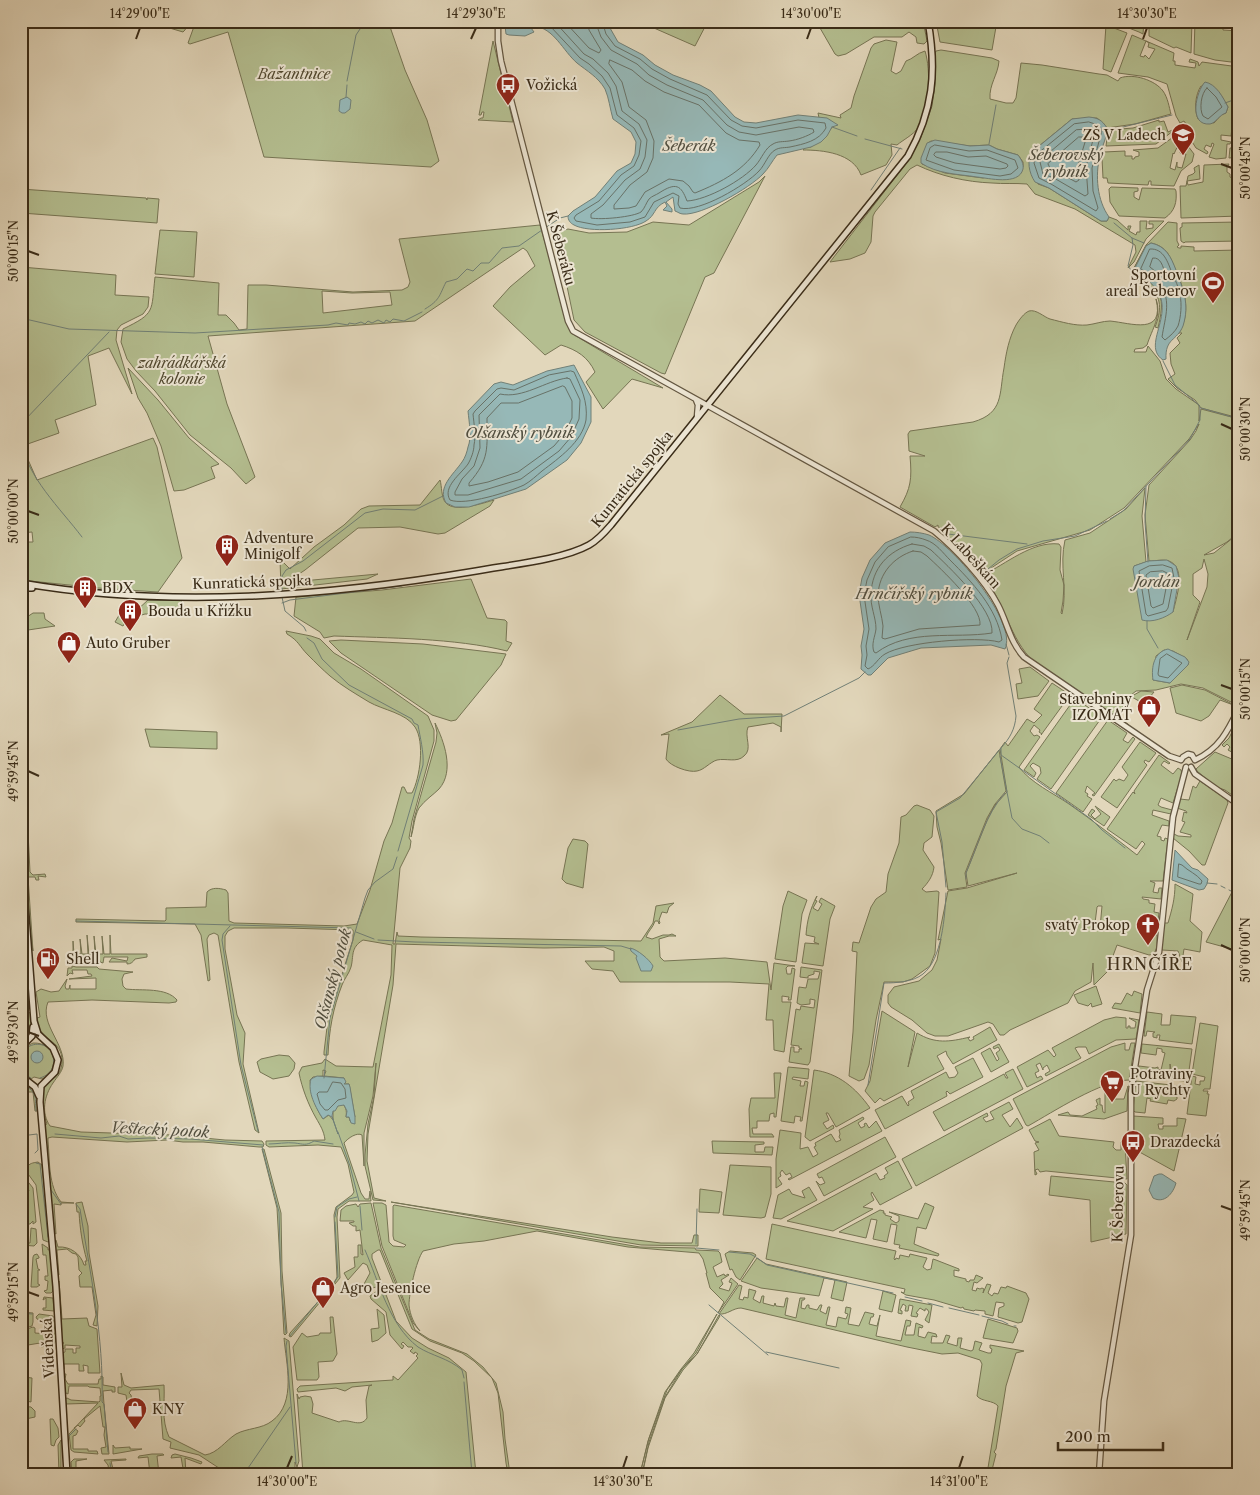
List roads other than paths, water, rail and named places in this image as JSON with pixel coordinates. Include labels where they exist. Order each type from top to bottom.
[{"type":"main road","name":"Kunratická spojka","points":[[21,586],[161,596],[274,595],[367,587],[442,576],[540,559],[577,550],[595,541],[707,406],[908,156],[922,128],[928,110],[932,87],[933,64],[928,21]]},
{"type":"main road","name":"Kunratická spojka","points":[[21,586],[48,588]]},
{"type":"main road","name":"Vídeňská","points":[[21,852],[34,1021],[33,1035],[27,1043]]},
{"type":"main road","name":"Vídeňská","points":[[34,1021],[37,1032],[54,1049],[58,1061],[55,1072],[41,1088],[40,1102],[56,1287],[67,1474]]},
{"type":"main road","points":[[21,1047],[38,1040],[47,1042]]},
{"type":"main road","name":"Vídeňská","points":[[21,1076],[36,1090],[40,1102]]},
{"type":"main road","points":[[27,1080],[37,1083],[47,1080]]},
{"type":"street","name":"K Šeberáku","points":[[498,21],[498,45],[501,61],[543,228],[568,321],[573,331],[707,406]]},
{"type":"street","points":[[714,395],[712,403],[718,412]]},
{"type":"street","points":[[696,400],[698,405],[697,417]]},
{"type":"street","name":"K Labeškám","points":[[707,406],[934,531],[954,550],[990,592],[1016,647],[1022,655],[1169,756],[1181,760]]},
{"type":"street","points":[[1188,767],[1194,765],[1195,760],[1221,741],[1239,708]]},
{"type":"street","points":[[1195,760],[1192,755],[1188,754],[1183,756],[1181,760],[1182,764],[1239,805]]},
{"type":"street","name":"K Šeberovu","points":[[1099,1474],[1102,1416],[1131,1230],[1131,1093],[1147,990],[1159,952],[1172,821],[1188,767]]},
{"type":"water","name":"Šeberák","points":[[506,21],[606,21],[618,42],[643,55],[655,65],[673,75],[711,91],[735,117],[744,122],[756,123],[798,115],[827,118],[838,125],[832,127],[821,142],[811,147],[777,155],[757,180],[725,200],[701,211],[683,214],[675,211],[673,197],[666,202],[672,209],[672,212],[663,210],[667,206],[665,202],[658,207],[649,219],[631,227],[600,230],[574,225],[568,216],[595,197],[617,171],[631,163],[635,154],[636,142],[631,132],[613,119],[608,96],[602,85],[572,58],[553,35],[534,26],[531,28],[534,32],[525,36],[509,35],[506,34],[503,24]]},
{"type":"water","points":[[1205,82],[1216,88],[1228,107],[1226,113],[1210,124],[1203,123],[1196,114],[1197,100]]},
{"type":"water","points":[[347,97],[351,100],[350,109],[342,113],[339,111],[340,100]]},
{"type":"water","name":"Šeberovský rybník","points":[[1089,117],[1100,120],[1107,128],[1098,163],[1097,179],[1102,203],[1109,217],[1107,221],[1101,221],[1049,188],[1035,182],[1029,167],[1033,151],[1072,119]]},
{"type":"water","points":[[935,140],[970,146],[989,145],[1018,155],[1023,163],[1023,169],[1016,178],[1003,180],[955,174],[927,167],[921,163],[921,158],[927,143]]},
{"type":"water","points":[[1151,243],[1164,249],[1170,257],[1181,284],[1186,304],[1185,318],[1181,331],[1169,343],[1166,359],[1163,360],[1156,352],[1162,307],[1160,295],[1151,283],[1133,272],[1146,246]]},
{"type":"water","name":"Olšanský rybník","points":[[574,365],[591,397],[591,422],[581,443],[567,460],[526,489],[469,507],[455,507],[446,503],[443,492],[445,486],[464,459],[470,439],[468,411],[494,384],[501,382],[513,385],[547,371]]},
{"type":"water","name":"Hrnčířský rybník","points":[[910,532],[929,535],[940,542],[953,553],[981,586],[1002,622],[1006,637],[1005,649],[991,645],[921,648],[888,658],[871,675],[868,675],[861,669],[861,646],[864,629],[859,594],[862,578],[870,560],[885,543]]},
{"type":"water","name":"Jordán","points":[[1167,560],[1176,566],[1179,578],[1173,612],[1158,619],[1142,620],[1134,566],[1148,561]]},
{"type":"water","points":[[1168,649],[1185,657],[1189,662],[1188,665],[1170,683],[1153,680],[1154,661],[1159,653]]},
{"type":"water","points":[[1175,850],[1192,868],[1198,870],[1208,879],[1204,889],[1199,890],[1172,880]]},
{"type":"water","points":[[630,948],[640,953],[649,961],[653,966],[651,971],[641,971],[637,956]]},
{"type":"water","points":[[35,1051],[39,1051],[43,1057],[39,1063],[35,1063],[31,1059],[31,1055]]},
{"type":"water","points":[[317,1076],[344,1078],[346,1082],[344,1084],[349,1084],[355,1124],[351,1123],[349,1117],[346,1117],[347,1111],[344,1105],[338,1106],[333,1111],[332,1116],[338,1134],[332,1117],[328,1115],[323,1119],[313,1100],[310,1084],[311,1079]]},
{"type":"water","points":[[1159,1174],[1176,1183],[1168,1197],[1157,1200],[1153,1198],[1149,1190],[1154,1176]]},
{"type":"waterway","points":[[347,81],[356,35],[369,21]]},
{"type":"waterway","points":[[346,97],[347,85]]},
{"type":"waterway","points":[[1225,103],[1239,98]]},
{"type":"waterway","points":[[989,144],[996,105]]},
{"type":"waterway","points":[[1106,129],[1119,128],[1172,115]]},
{"type":"waterway","points":[[832,127],[857,136]]},
{"type":"waterway","points":[[865,139],[902,149]]},
{"type":"waterway","points":[[871,190],[900,148]]},
{"type":"waterway","name":"Olšanský potok","points":[[545,228],[560,218],[568,216]]},
{"type":"waterway","points":[[1114,223],[1132,238],[1144,243]]},
{"type":"waterway","name":"Olšanský potok","points":[[425,309],[436,300],[446,282],[457,279],[467,269],[473,271],[481,263],[489,263],[502,248],[519,246],[542,230]]},
{"type":"waterway","points":[[1131,270],[1128,266],[1133,245],[1132,238]]},
{"type":"waterway","points":[[21,318],[69,329],[195,333],[336,323],[348,325],[349,323],[361,322],[365,324],[368,321],[372,323],[378,320],[384,323],[386,320],[390,322],[393,319],[404,321],[422,312]]},
{"type":"waterway","points":[[21,429],[22,423],[109,332]]},
{"type":"waterway","points":[[1110,519],[1123,511],[1190,439],[1200,420],[1199,405],[1175,385],[1163,361]]},
{"type":"waterway","points":[[1201,408],[1239,419]]},
{"type":"waterway","points":[[21,441],[24,454],[37,480],[82,537]]},
{"type":"waterway","points":[[1146,486],[1145,522],[1148,562]]},
{"type":"waterway","name":"Olšanský potok","points":[[282,593],[282,576],[286,570],[303,561],[365,513],[383,509],[415,510],[443,496]]},
{"type":"waterway","points":[[982,574],[999,560],[1017,549],[1043,541],[1075,536],[1107,521]]},
{"type":"waterway","points":[[940,533],[1027,544]]},
{"type":"waterway","points":[[282,603],[290,600],[402,586]]},
{"type":"waterway","name":"Olšanský potok","points":[[282,597],[285,611],[304,627],[306,631]]},
{"type":"waterway","points":[[1147,621],[1147,629],[1158,648]]},
{"type":"waterway","name":"Olšanský potok","points":[[307,638],[314,643],[322,659],[349,685],[412,719],[418,725],[423,765],[398,851]]},
{"type":"waterway","points":[[1006,644],[1009,655]]},
{"type":"waterway","points":[[1009,657],[1007,663],[1016,716],[1012,733],[1001,748],[1001,755],[1091,819],[1125,848]]},
{"type":"waterway","points":[[678,730],[739,719],[784,716],[859,678],[865,672]]},
{"type":"waterway","points":[[946,887],[942,842],[936,812],[960,798],[1001,748]]},
{"type":"waterway","points":[[1000,756],[1012,818],[1022,829],[1040,836],[1049,843]]},
{"type":"waterway","points":[[966,879],[966,873],[987,821],[1005,793]]},
{"type":"waterway","name":"Olšanský potok","points":[[324,1078],[330,1018],[365,898],[368,890],[375,882],[393,869],[397,857]]},
{"type":"waterway","points":[[1207,883],[1217,884]]},
{"type":"waterway","points":[[1221,886],[1225,888]]},
{"type":"waterway","points":[[1229,890],[1239,895]]},
{"type":"waterway","points":[[868,1085],[884,983],[914,979],[923,974],[929,967],[938,948],[941,936],[946,893]]},
{"type":"waterway","points":[[21,903],[22,915]]},
{"type":"waterway","points":[[76,921],[351,928]]},
{"type":"waterway","points":[[22,922],[23,928]]},
{"type":"waterway","points":[[230,926],[223,934],[222,940],[241,1065],[258,1131]]},
{"type":"waterway","points":[[356,932],[374,939]]},
{"type":"waterway","points":[[378,940],[621,946],[631,949]]},
{"type":"waterway","points":[[25,960],[25,968]]},
{"type":"waterway","points":[[27,977],[28,995]]},
{"type":"waterway","points":[[21,1054],[30,1046],[37,1044],[49,1048]]},
{"type":"waterway","points":[[40,1078],[48,1074],[53,1068],[54,1060],[51,1051]]},
{"type":"waterway","points":[[21,1069],[24,1074],[31,1078]]},
{"type":"waterway","points":[[21,1083],[33,1092],[36,1111]]},
{"type":"waterway","name":"Olšanský potok","points":[[338,1132],[350,1166],[359,1201]]},
{"type":"waterway","name":"Vestecký potok","points":[[21,1136],[37,1134],[38,1150],[35,1153]]},
{"type":"waterway","name":"Vestecký potok","points":[[55,1134],[101,1138],[119,1136],[128,1139],[190,1139],[263,1145]]},
{"type":"waterway","name":"Vestecký potok","points":[[269,1144],[309,1144],[314,1141],[333,1144]]},
{"type":"waterway","points":[[262,1147],[279,1212],[281,1284],[286,1333]]},
{"type":"waterway","points":[[36,1163],[40,1164],[48,1237]]},
{"type":"waterway","points":[[51,1190],[61,1204]]},
{"type":"waterway","points":[[335,1217],[337,1207],[349,1199],[357,1197]]},
{"type":"waterway","points":[[76,1204],[80,1209],[96,1305],[101,1353],[102,1402],[104,1404],[108,1452]]},
{"type":"waterway","name":"Olšanský potok","points":[[360,1206],[362,1230]]},
{"type":"waterway","points":[[696,1244],[697,1209]]},
{"type":"waterway","points":[[290,1336],[338,1277],[335,1222]]},
{"type":"waterway","points":[[696,1248],[719,1250]]},
{"type":"waterway","name":"Olšanský potok","points":[[365,1250],[386,1302],[399,1327],[418,1347],[462,1370],[464,1378]]},
{"type":"waterway","points":[[729,1252],[750,1254],[756,1257]]},
{"type":"waterway","points":[[757,1258],[767,1265],[893,1293]]},
{"type":"waterway","points":[[905,1297],[922,1301]]},
{"type":"waterway","points":[[928,1303],[943,1307]]},
{"type":"waterway","points":[[709,1305],[768,1355]]},
{"type":"waterway","points":[[949,1308],[979,1315]]},
{"type":"waterway","points":[[21,1313],[32,1314]]},
{"type":"waterway","points":[[982,1316],[1008,1324]]},
{"type":"waterway","points":[[287,1341],[296,1463]]},
{"type":"waterway","points":[[766,1352],[839,1368]]},
{"type":"waterway","name":"Olšanský potok","points":[[464,1382],[472,1474]]},
{"type":"waterway","points":[[246,1471],[290,1407]]},
{"type":"waterway","points":[[69,1436],[76,1429]]},
{"type":"waterway","points":[[110,1463],[112,1474]]},
{"type":"place","name":"Vožická","points":[[508,106]]},
{"type":"place","name":"ZŠ V Ladech","points":[[1183,156]]},
{"type":"place","name":"Sportovní areál Šeberov","points":[[1213,304]]},
{"type":"place","name":"Adventure Minigolf","points":[[227,567]]},
{"type":"place","name":"BDX","points":[[85,609]]},
{"type":"place","name":"Bouda u Křížku","points":[[130,632]]},
{"type":"place","name":"Auto Gruber","points":[[69,664]]},
{"type":"place","name":"Stavebniny IZOMAT","points":[[1149,728]]},
{"type":"place","name":"svatý Prokop","points":[[1148,946]]},
{"type":"place","name":"Shell","points":[[48,980]]},
{"type":"place","name":"Potraviny U Rychty","points":[[1112,1103]]},
{"type":"place","name":"Drazdecká","points":[[1133,1163]]},
{"type":"place","name":"Agro Jesenice","points":[[323,1309]]},
{"type":"place","name":"KNY","points":[[135,1430]]},
{"type":"district","name":"HRNČÍŘE","points":[[1150,964]]},
{"type":"park label","name":"Bažantnice","points":[[294,74]]},
{"type":"park label","name":"zahrádkářská kolonie","points":[[182,372]]}]
